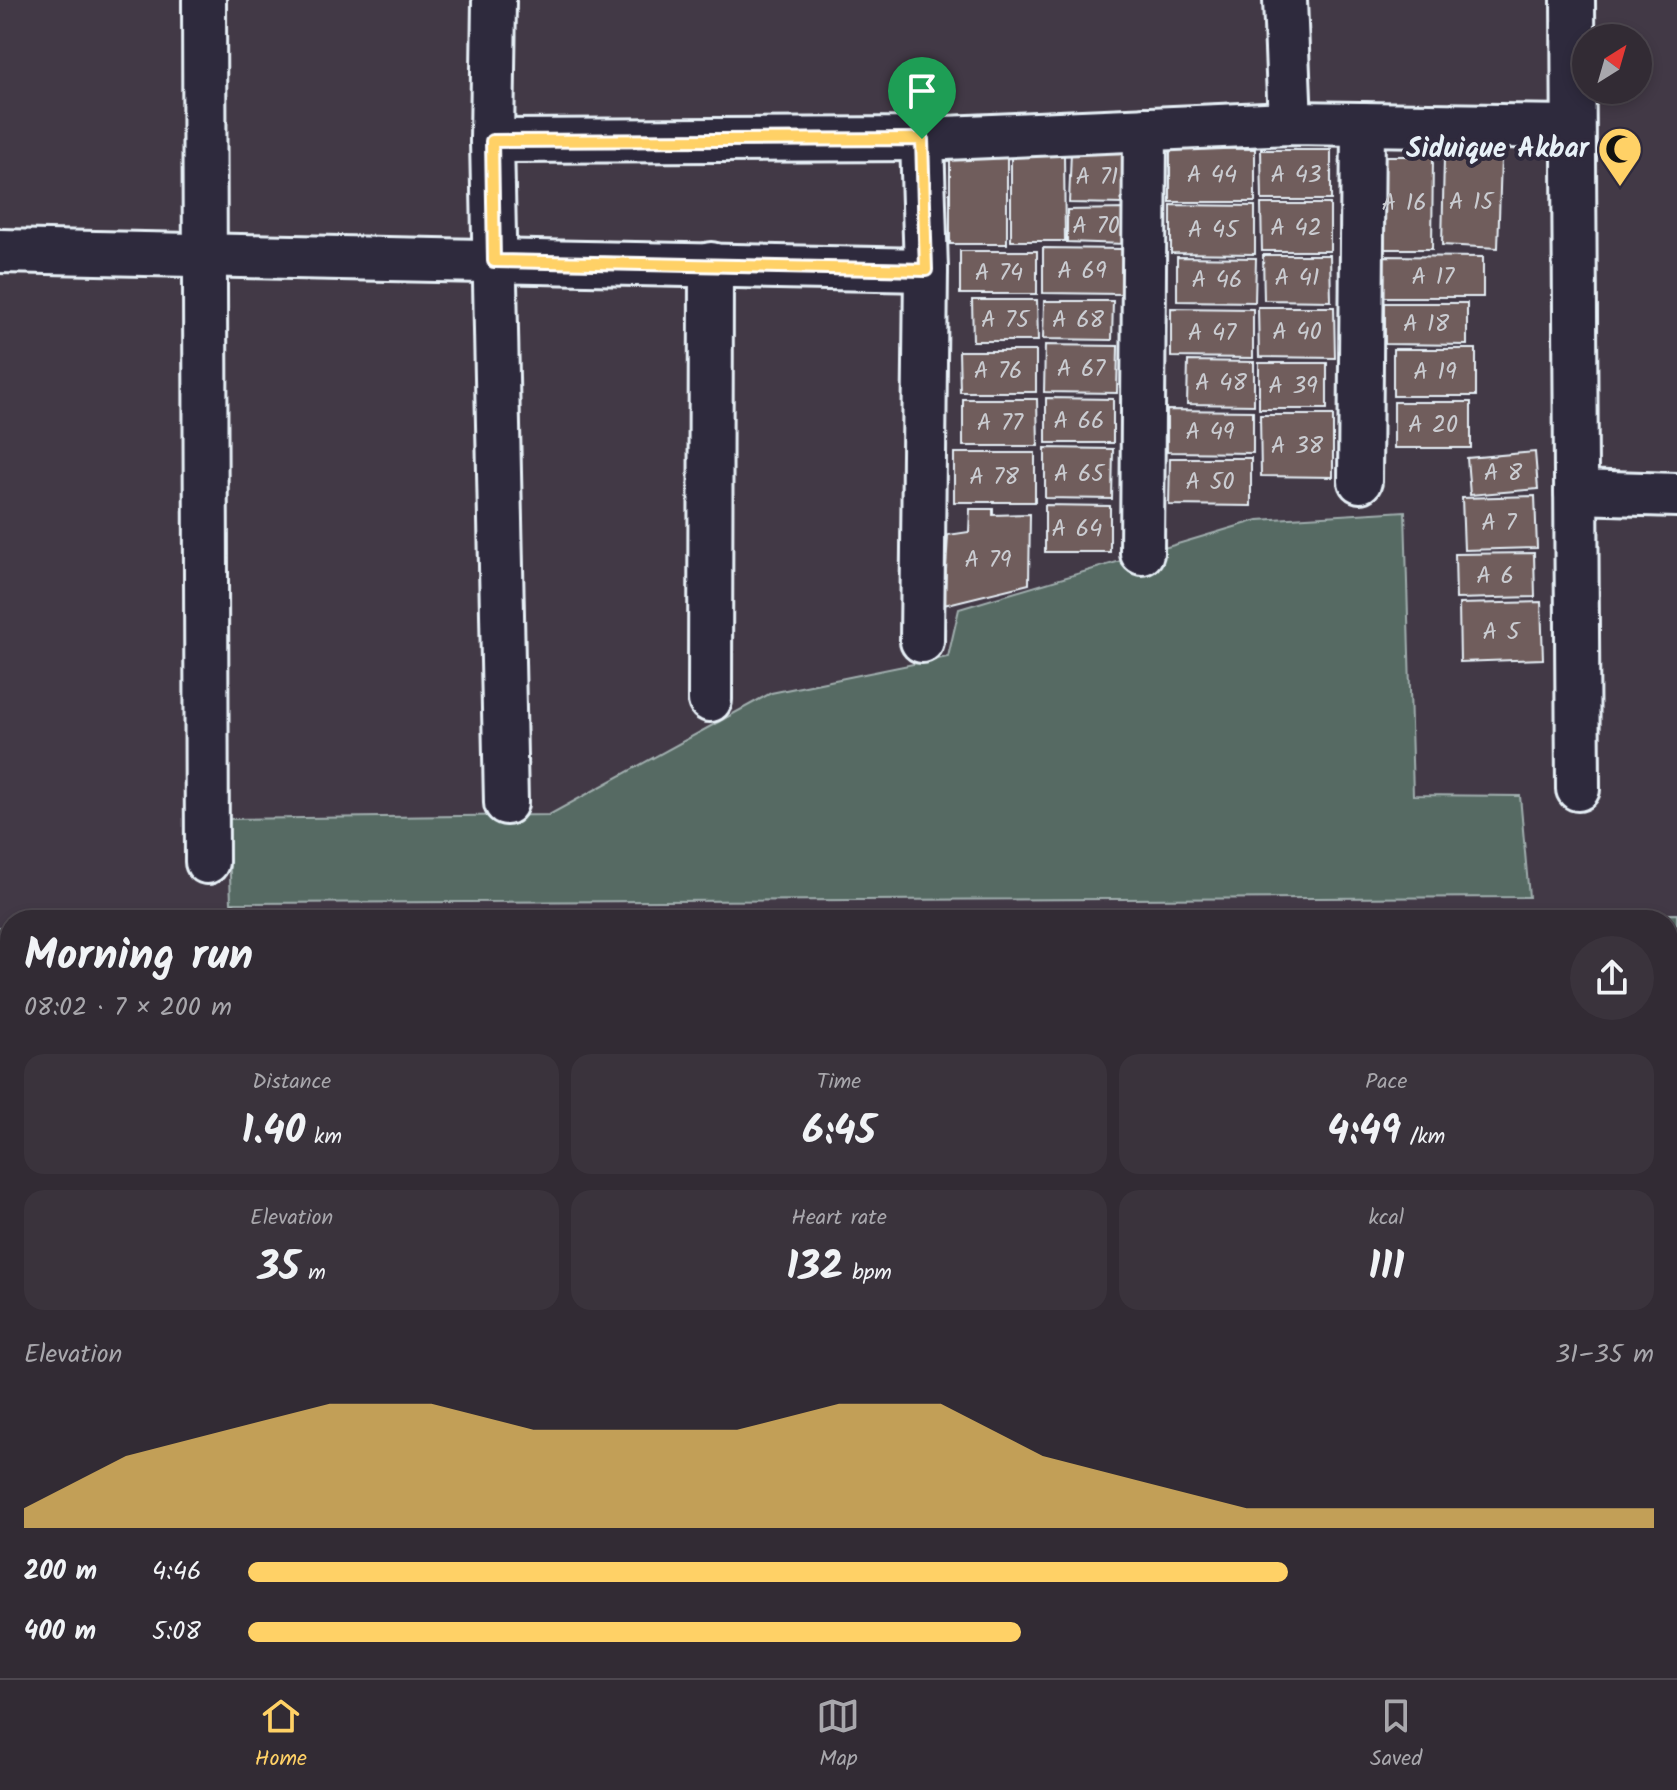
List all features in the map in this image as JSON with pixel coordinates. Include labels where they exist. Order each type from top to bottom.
[{"type":"street","points":[[204,0],[207,862]]},
{"type":"street","points":[[494,0],[492,141],[506,803]]},
{"type":"street","points":[[1285,0],[1290,123]]},
{"type":"street","points":[[1573,0],[1578,789]]},
{"type":"street","points":[[492,141],[922,139],[1290,123],[1572,127]]},
{"type":"street","points":[[1360,481],[1363,124]]},
{"type":"street","points":[[1142,553],[1145,129]]},
{"type":"street","points":[[922,139],[926,270],[922,641]]},
{"type":"street","points":[[0,251],[926,270]]},
{"type":"street","points":[[710,700],[711,264]]},
{"type":"street","points":[[1576,492],[1677,495]]},
{"type":"green space","points":[[1405,511],[1413,795],[1520,796],[1529,897],[231,903],[228,819],[549,815],[771,693],[948,657],[959,609],[1258,520]]},
{"type":"building","points":[[1170,148],[1255,149],[1255,202],[1170,202]]},
{"type":"building","points":[[1261,150],[1331,150],[1331,200],[1262,200]]},
{"type":"building","points":[[1071,151],[1123,151],[1123,204],[1069,203]]},
{"type":"building","points":[[950,155],[1007,155],[1007,244],[950,244]]},
{"type":"building","points":[[1011,155],[1064,155],[1065,241],[1011,241]]},
{"type":"building","points":[[1375,156],[1433,156],[1432,249],[1375,249]]},
{"type":"building","points":[[1444,158],[1501,159],[1498,248],[1442,245]]},
{"type":"building","points":[[1261,204],[1330,204],[1330,251],[1262,251]]},
{"type":"building","points":[[1171,205],[1255,206],[1255,254],[1171,253]]},
{"type":"building","points":[[1126,209],[1125,244],[1067,242],[1067,210]]},
{"type":"building","points":[[1043,248],[1122,249],[1121,294],[1043,293]]},
{"type":"building","points":[[960,251],[1037,251],[1037,294],[960,294]]},
{"type":"building","points":[[1263,255],[1330,255],[1331,301],[1264,300]]},
{"type":"building","points":[[1382,256],[1483,257],[1483,297],[1383,297]]},
{"type":"building","points":[[1177,257],[1256,258],[1255,302],[1177,301]]},
{"type":"building","points":[[972,300],[1037,300],[1038,341],[973,341]]},
{"type":"building","points":[[1044,301],[1113,301],[1112,340],[1043,339]]},
{"type":"building","points":[[1385,303],[1467,303],[1467,345],[1385,344]]},
{"type":"building","points":[[1258,307],[1334,307],[1335,358],[1259,357]]},
{"type":"building","points":[[1171,308],[1253,309],[1253,358],[1171,357]]},
{"type":"building","points":[[1045,345],[1118,346],[1117,393],[1044,392]]},
{"type":"building","points":[[1393,349],[1476,349],[1476,396],[1393,396]]},
{"type":"building","points":[[959,351],[1036,351],[1036,392],[960,392]]},
{"type":"building","points":[[1188,361],[1254,362],[1254,405],[1187,404]]},
{"type":"building","points":[[1259,363],[1327,363],[1327,409],[1259,409]]},
{"type":"building","points":[[1046,398],[1113,399],[1113,443],[1046,443]]},
{"type":"building","points":[[963,399],[1037,399],[1038,446],[963,446]]},
{"type":"building","points":[[1394,402],[1471,402],[1471,448],[1394,448]]},
{"type":"building","points":[[1167,410],[1253,411],[1253,453],[1167,452]]},
{"type":"building","points":[[1260,415],[1333,415],[1333,477],[1261,476]]},
{"type":"building","points":[[1045,448],[1113,449],[1112,499],[1045,498]]},
{"type":"building","points":[[1535,452],[1538,489],[1470,495],[1467,458]]},
{"type":"building","points":[[954,453],[1035,453],[1035,502],[954,502]]},
{"type":"building","points":[[1170,458],[1251,458],[1251,506],[1169,505]]},
{"type":"building","points":[[1535,496],[1537,548],[1464,550],[1462,498]]},
{"type":"building","points":[[1045,505],[1110,506],[1110,552],[1045,552]]},
{"type":"building","points":[[970,509],[993,509],[993,515],[1030,514],[1029,584],[944,605],[948,535],[969,532]]},
{"type":"building","points":[[1534,553],[1535,597],[1456,599],[1455,554]]},
{"type":"building","points":[[1541,602],[1543,659],[1460,662],[1459,604]]},
{"type":"place","name":"Siduique Akbar","points":[[1620,188]]},
{"type":"route","points":[[922,139],[926,270],[494,261],[492,141],[922,139]]}]
